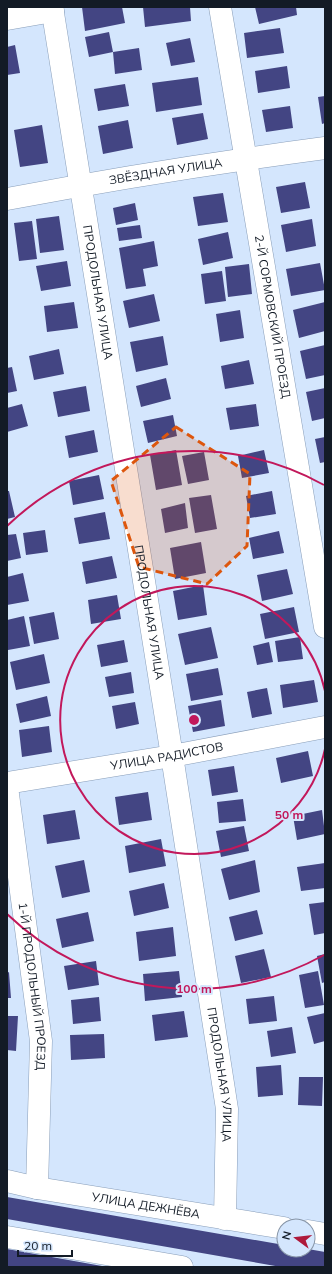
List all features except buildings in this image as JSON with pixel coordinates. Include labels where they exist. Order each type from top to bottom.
[{"type":"street","name":"2-Й СОРМОВСКИЙ ПРОЕЗД","points":[[220,7],[244,159],[325,627]]},
{"type":"street","points":[[7,19],[52,9]]},
{"type":"street","name":"ПРОДОЛЬНАЯ УЛИЦА","points":[[52,9],[227,1109],[225,1219]]},
{"type":"street","name":"ЗВЁЗДНАЯ УЛИЦА","points":[[7,199],[80,185],[244,159],[325,148]]},
{"type":"street","name":"УЛИЦА РАДИСТОВ","points":[[7,783],[172,756],[325,727]]},
{"type":"street","name":"1-Й ПРОДОЛЬНЫЙ ПРОЕЗД","points":[[7,787],[41,1041],[37,1188]]},
{"type":"street","name":"УЛИЦА ДЕЖНЁВА","points":[[7,1181],[37,1188],[276,1227]]},
{"type":"street","points":[[7,1237],[182,1267]]},
{"type":"highlighted area","points":[[176,427],[250,474],[247,546],[207,584],[139,567],[111,481]]}]
